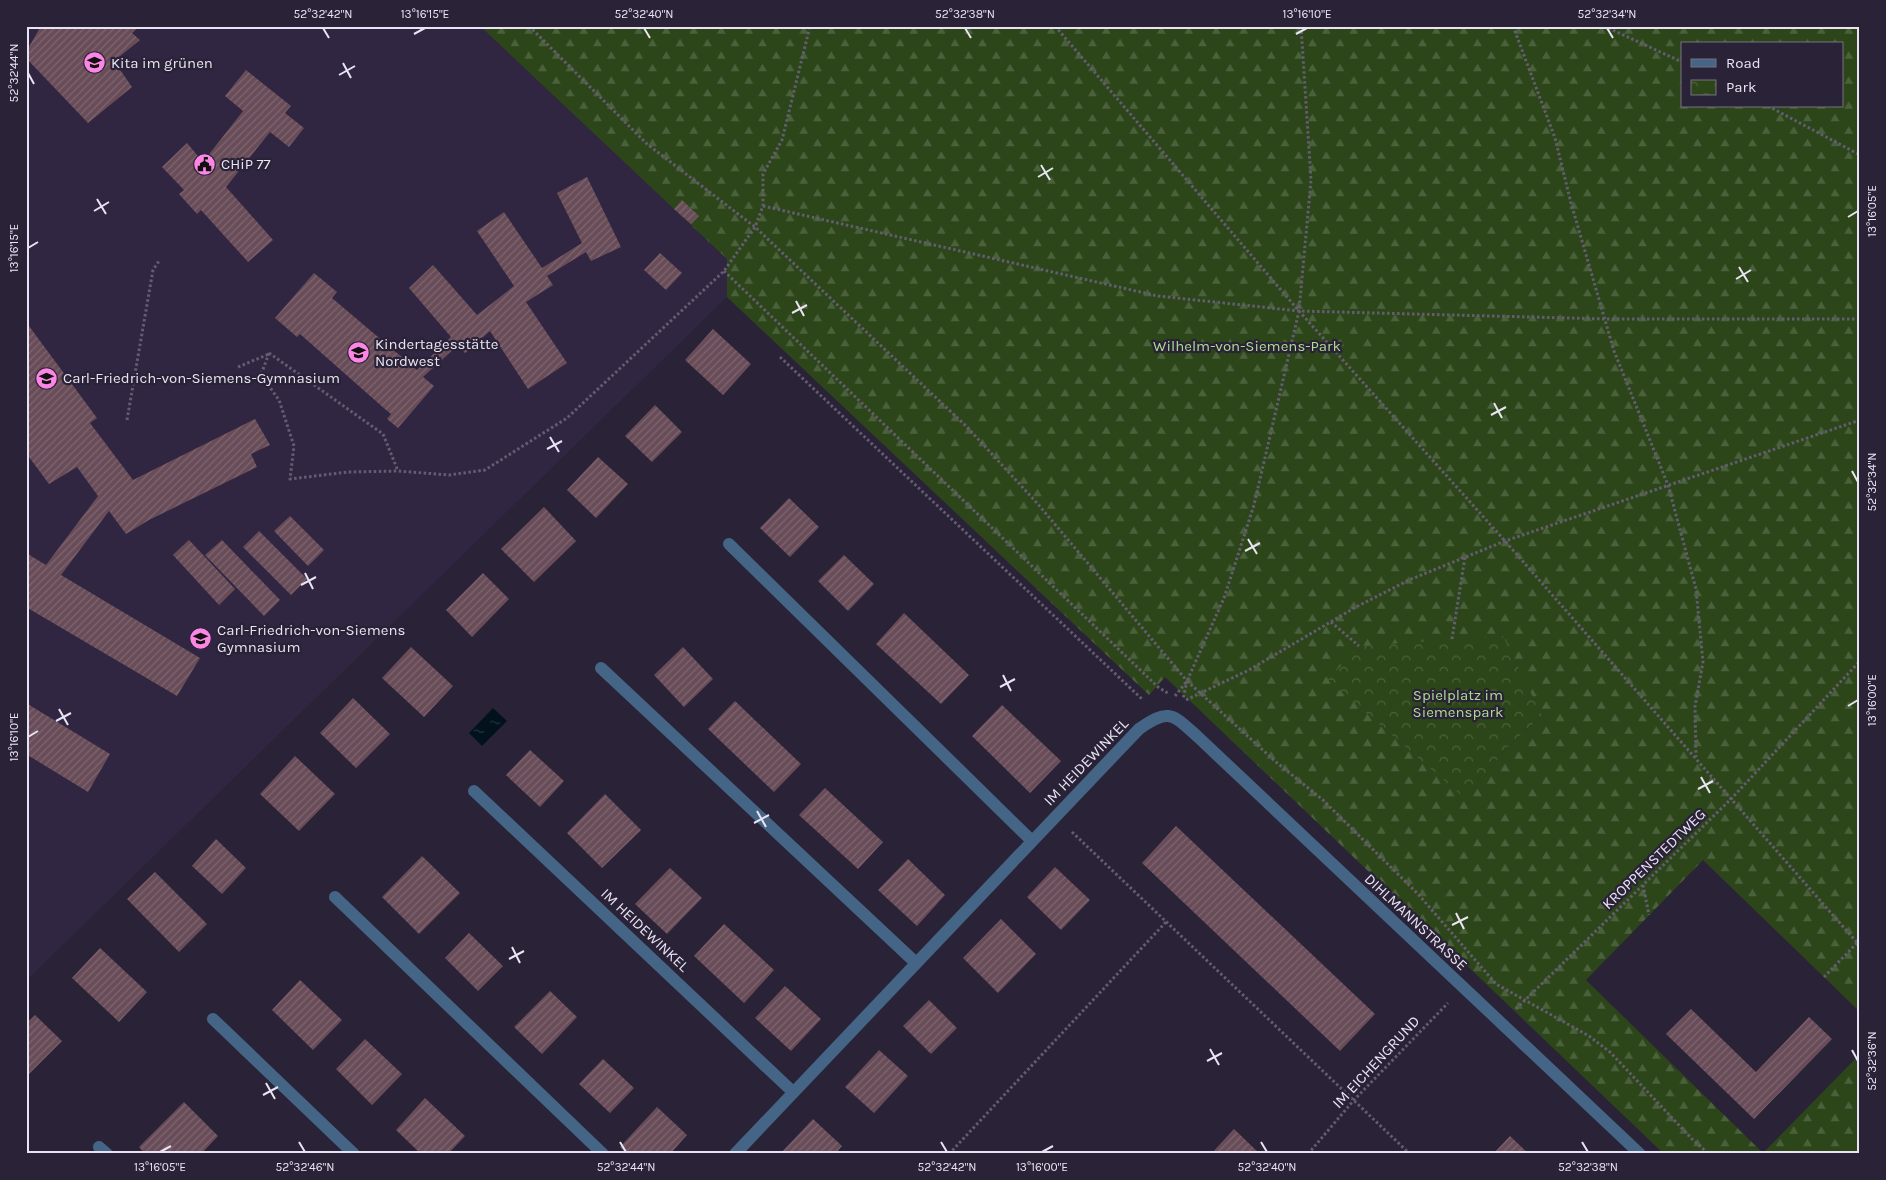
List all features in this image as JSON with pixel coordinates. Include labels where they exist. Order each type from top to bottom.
[{"type":"street","points":[[729,544],[1032,841]]},
{"type":"street","points":[[601,668],[916,963]]},
{"type":"street","name":"IM HEIDEWINKEL","points":[[736,1154],[1139,729],[1164,716]]},
{"type":"street","name":"DIHLMANNSTRASSE","points":[[1164,716],[1178,720],[1198,737],[1640,1154]]},
{"type":"street","name":"IM HEIDEWINKEL","points":[[474,791],[793,1092]]},
{"type":"street","points":[[335,896],[603,1154]]},
{"type":"street","points":[[213,1019],[354,1154]]},
{"type":"path","points":[[529,26],[647,144],[755,227],[966,426],[1057,525],[1186,681],[1276,762],[1323,800],[1418,894],[1496,984],[1524,1002],[1546,1011],[1589,1036],[1610,1052],[1692,1139],[1709,1154]]},
{"type":"path","points":[[269,353],[261,375],[279,400],[294,446],[290,479],[348,472],[398,471],[449,475],[485,470],[568,418],[724,271],[755,227],[763,206],[763,174],[782,140],[810,26]]},
{"type":"path","points":[[1056,26],[1299,311],[1505,541],[1858,945],[1824,977]]},
{"type":"path","points":[[1174,698],[1186,681],[1224,598],[1254,505],[1299,311],[1311,180],[1301,26]]},
{"type":"path","points":[[1513,26],[1555,138],[1571,203],[1614,351],[1668,485],[1696,589],[1703,662],[1695,708],[1696,758]]},
{"type":"path","points":[[1604,26],[1681,62]]},
{"type":"path","points":[[1772,108],[1860,155]]},
{"type":"path","points":[[763,206],[1158,296],[1299,311],[1606,319],[1860,319]]},
{"type":"path","points":[[127,420],[153,270],[159,262]]},
{"type":"path","points":[[724,271],[1158,687],[1183,702]]},
{"type":"path","points":[[269,353],[384,434],[398,471]]},
{"type":"path","points":[[238,367],[269,353]]},
{"type":"path","points":[[780,357],[1164,716]]},
{"type":"path","points":[[1183,702],[1249,670],[1331,622],[1409,580],[1505,541],[1860,420]]},
{"type":"path","points":[[1452,639],[1465,557]]},
{"type":"path","points":[[1331,622],[1359,646]]},
{"type":"path","name":"KROPPENSTEDTWEG","points":[[1501,1024],[1732,799],[1860,661]]},
{"type":"path","points":[[1183,702],[1186,681]]},
{"type":"path","points":[[1056,817],[1410,1154]]},
{"type":"path","points":[[1644,885],[1649,915]]},
{"type":"path","points":[[949,1154],[1166,922]]},
{"type":"path","name":"IM EICHENGRUND","points":[[1308,1154],[1354,1100],[1463,988]]},
{"type":"shaded area","name":"Carl-Friedrich-von-Siemens Gymnasium","points":[[26,26],[480,26],[727,259],[727,297],[26,981]]},
{"type":"green space","name":"Wilhelm-von-Siemens-Park","points":[[480,26],[1860,26],[1860,1012],[1703,860],[1586,980],[1763,1153],[1860,1054],[1860,1154],[1664,1154],[1165,677],[1149,695],[727,297],[727,259]],"holes":[[[1359,646],[1542,716],[1507,747],[1467,799]]]},
{"type":"green space","name":"Spielplatz im Siemenspark","points":[[1503,636],[1542,716],[1507,747],[1467,800],[1328,680],[1359,646]]},
{"type":"water","points":[[493,708],[507,721],[482,746],[469,733]]},
{"type":"building","points":[[41,26],[139,26],[132,33],[140,40],[114,61],[132,87],[88,123],[26,58],[26,52]]},
{"type":"building","name":"CHiP 77","points":[[246,70],[291,106],[285,113],[304,128],[289,147],[270,132],[226,187],[273,240],[248,262],[201,210],[197,214],[179,194],[184,190],[162,167],[187,143],[203,162],[243,111],[225,96]]},
{"type":"building","points":[[587,177],[621,247],[591,261],[586,252],[547,276],[553,285],[526,302],[567,363],[528,389],[490,331],[465,353],[458,345],[423,377],[434,386],[398,428],[387,419],[391,414],[300,334],[297,337],[275,318],[314,273],[337,292],[332,298],[417,370],[451,337],[409,288],[433,265],[477,315],[514,286],[477,231],[504,212],[542,268],[582,243],[557,193]]},
{"type":"building","points":[[682,200],[699,216],[691,224],[674,209]]},
{"type":"building","points":[[660,253],[682,273],[666,290],[644,270]]},
{"type":"building","points":[[26,322],[97,418],[90,423],[133,480],[255,419],[270,445],[251,454],[257,467],[149,520],[126,534],[109,511],[61,575],[200,658],[177,696],[26,607],[26,553],[46,565],[98,496],[77,467],[49,484],[26,453]]},
{"type":"building","points":[[713,329],[751,364],[723,395],[685,360]]},
{"type":"building","points":[[655,405],[682,432],[652,462],[625,436]]},
{"type":"building","points":[[598,457],[628,484],[596,518],[567,490]]},
{"type":"building","points":[[789,498],[819,527],[790,557],[760,528]]},
{"type":"building","points":[[544,507],[576,541],[534,582],[501,549]]},
{"type":"building","points":[[290,516],[324,550],[308,566],[274,531]]},
{"type":"building","points":[[259,531],[307,579],[291,595],[243,547]]},
{"type":"building","points":[[189,540],[235,589],[219,605],[173,555]]},
{"type":"building","points":[[222,540],[280,600],[264,616],[205,555]]},
{"type":"building","points":[[844,555],[874,584],[848,611],[818,581]]},
{"type":"building","points":[[483,573],[509,599],[472,637],[446,610]]},
{"type":"building","points":[[904,613],[969,675],[941,704],[876,644]]},
{"type":"building","points":[[411,647],[453,686],[424,717],[382,678]]},
{"type":"building","points":[[683,647],[713,679],[684,707],[654,675]]},
{"type":"building","points":[[353,698],[390,734],[356,768],[320,733]]},
{"type":"building","points":[[735,701],[801,764],[774,792],[708,729]]},
{"type":"building","points":[[26,703],[110,754],[88,792],[26,754]]},
{"type":"building","points":[[1002,705],[1061,761],[1030,793],[972,736]]},
{"type":"building","points":[[530,750],[564,781],[540,807],[506,775]]},
{"type":"building","points":[[295,756],[335,794],[299,831],[260,794]]},
{"type":"building","points":[[825,788],[883,842],[858,869],[799,815]]},
{"type":"building","points":[[605,794],[641,830],[602,868],[567,833]]},
{"type":"building","points":[[1176,826],[1375,1014],[1340,1051],[1142,863]]},
{"type":"building","points":[[216,839],[246,868],[222,894],[192,866]]},
{"type":"building","points":[[422,856],[460,893],[419,934],[382,897]]},
{"type":"building","points":[[908,859],[945,895],[917,926],[878,890]]},
{"type":"building","points":[[1055,867],[1090,900],[1061,930],[1027,897]]},
{"type":"building","points":[[670,868],[702,898],[667,934],[635,904]]},
{"type":"building","points":[[155,872],[207,924],[179,952],[127,899]]},
{"type":"building","points":[[1001,919],[1036,954],[998,993],[963,958]]},
{"type":"building","points":[[724,924],[774,970],[744,1003],[694,956]]},
{"type":"building","points":[[469,933],[503,966],[478,991],[445,958]]},
{"type":"building","points":[[100,948],[147,992],[119,1022],[72,978]]},
{"type":"building","points":[[300,980],[342,1020],[313,1050],[272,1010]]},
{"type":"building","points":[[785,986],[821,1019],[791,1051],[755,1018]]},
{"type":"building","points":[[550,991],[577,1017],[542,1054],[514,1027]]},
{"type":"building","points":[[929,1000],[957,1028],[931,1054],[903,1026]]},
{"type":"building","points":[[1691,1009],[1756,1072],[1809,1017],[1832,1039],[1754,1119],[1666,1034]]},
{"type":"building","points":[[35,1015],[62,1041],[29,1074],[26,1071],[26,1024]]},
{"type":"building","points":[[365,1039],[402,1074],[372,1105],[336,1069]]},
{"type":"building","points":[[879,1050],[908,1076],[874,1113],[845,1087]]},
{"type":"building","points":[[603,1059],[634,1088],[610,1113],[579,1084]]},
{"type":"building","points":[[425,1098],[465,1136],[448,1154],[421,1154],[396,1130]]},
{"type":"building","points":[[184,1102],[218,1136],[201,1154],[145,1154],[139,1147]]},
{"type":"building","points":[[657,1107],[687,1135],[670,1154],[627,1154],[620,1147]]},
{"type":"building","points":[[813,1119],[842,1146],[835,1154],[780,1154]]},
{"type":"building","points":[[1234,1129],[1260,1154],[1211,1154]]},
{"type":"building","points":[[1510,1136],[1529,1154],[1493,1154]]},
{"type":"place","name":"Kita im grünen","points":[[95,63]]},
{"type":"place","name":"CHiP 77","points":[[205,164]]},
{"type":"place","name":"Kindertagesstätte Nordwest","points":[[359,353]]},
{"type":"place","name":"Carl-Friedrich-von-Siemens-Gymnasium","points":[[47,378]]},
{"type":"place","name":"Carl-Friedrich-von-Siemens Gymnasium","points":[[201,639]]}]
